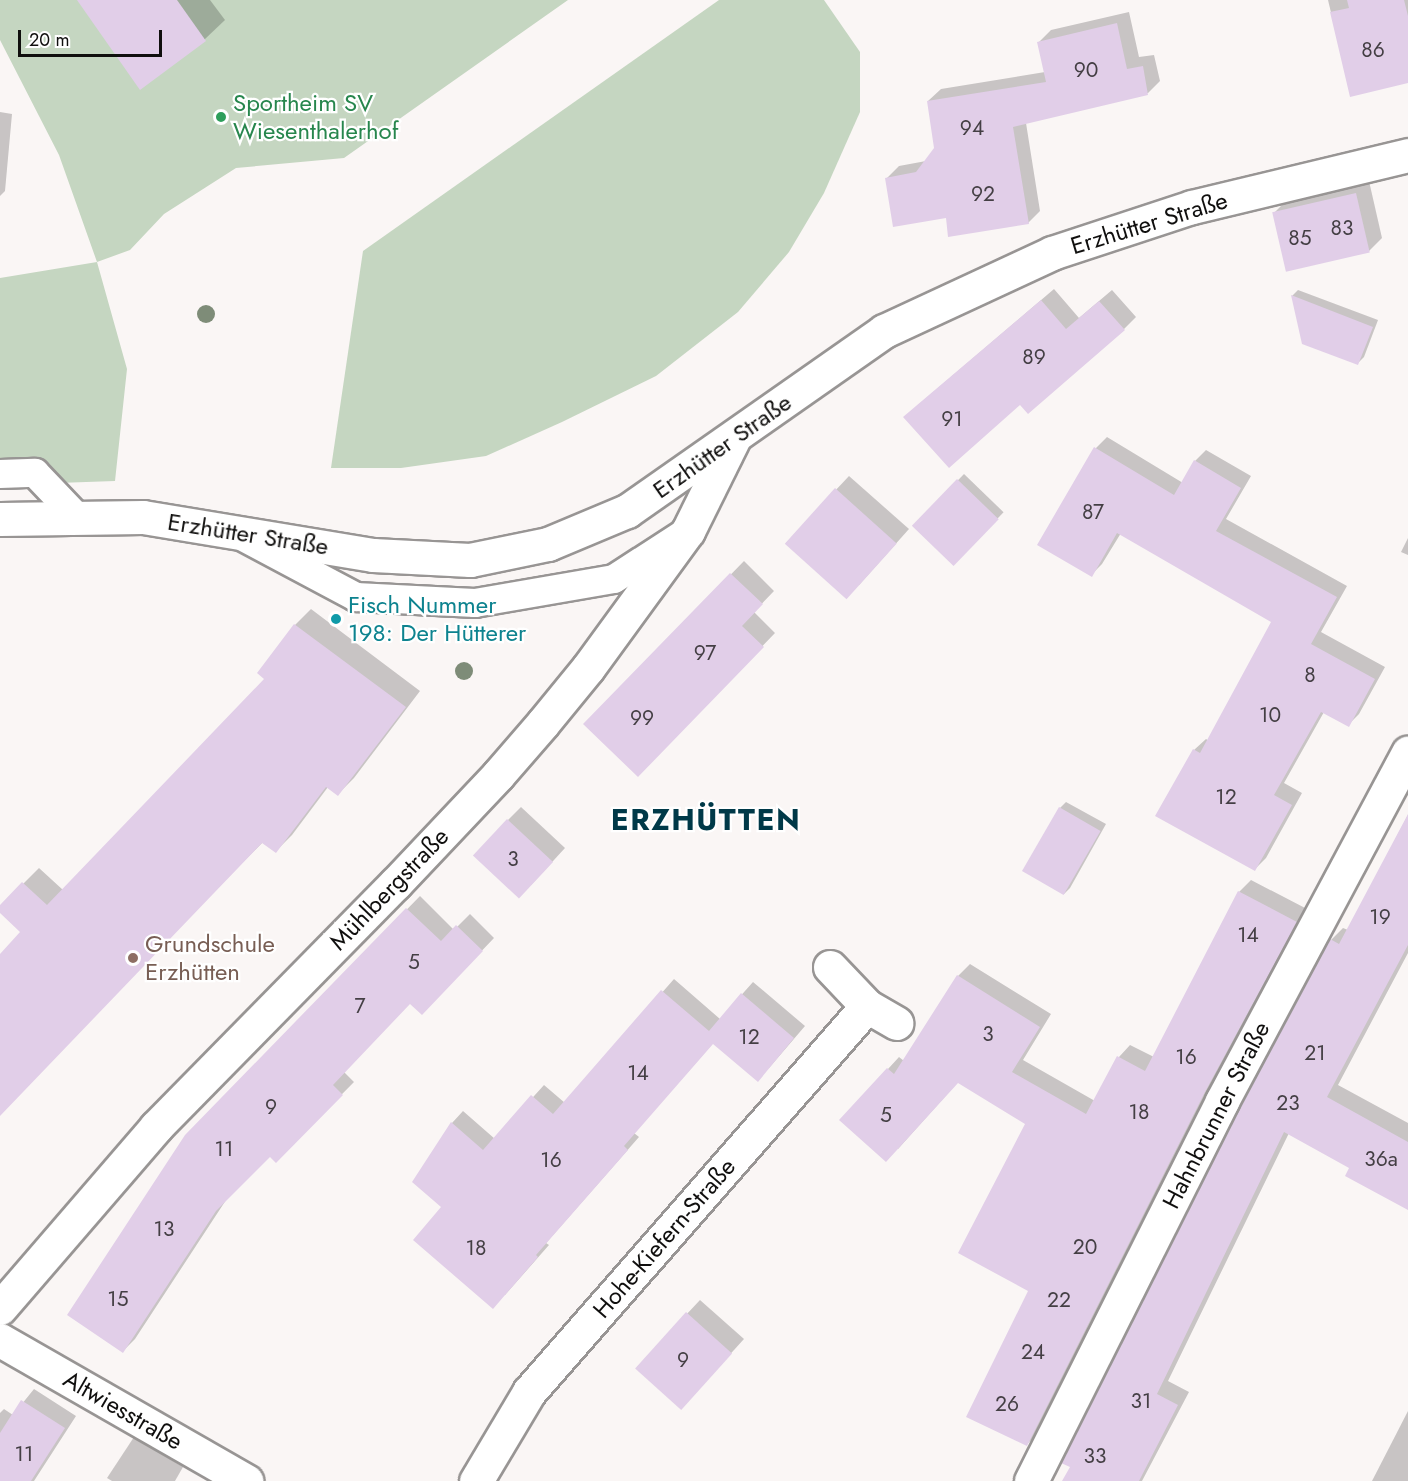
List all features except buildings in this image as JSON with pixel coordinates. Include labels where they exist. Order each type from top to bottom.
[{"type":"street","name":"Erzhütter Straße","points":[[0,519],[76,516],[143,517],[373,555],[470,560],[548,544],[627,512],[884,331],[1052,253],[1192,207],[1408,155]]},
{"type":"street","name":"Mühlbergstraße","points":[[0,1308],[156,1127],[498,775],[588,668],[688,531],[734,438]]},
{"type":"street","name":"Hahnbrunner Straße","points":[[1031,1481],[1222,1101],[1408,753]]},
{"type":"street","points":[[830,967],[867,1006],[896,1023]]},
{"type":"street","name":"Hohe-Kiefern-Straße","points":[[476,1481],[529,1392],[867,1006]]},
{"type":"street","name":"Altwiesstraße","points":[[0,1340],[246,1481]]},
{"type":"lane","points":[[0,474],[35,473],[76,516]]},
{"type":"lane","points":[[230,530],[356,597],[475,603],[614,579],[688,531]]},
{"type":"green space","name":"Sportheim SV Wiesenthalerhof","points":[[0,0],[568,0],[344,158],[236,168],[164,214],[130,250],[97,262],[59,155],[0,40]]},
{"type":"green space","points":[[719,0],[824,0],[860,52],[860,112],[824,193],[789,252],[738,312],[656,376],[562,422],[486,456],[401,468],[331,468],[363,251]]},
{"type":"green space","points":[[97,262],[127,369],[115,481],[0,485],[0,278]]},
{"type":"place","name":"Sportheim SV Wiesenthalerhof","points":[[221,117]]},
{"type":"place","name":"Fisch Nummer 198: Der Hütterer","points":[[336,619]]},
{"type":"place","name":"Grundschule Erzhütten","points":[[133,958]]},
{"type":"district","name":"ERZHÜTTEN","points":[[706,820]]}]
